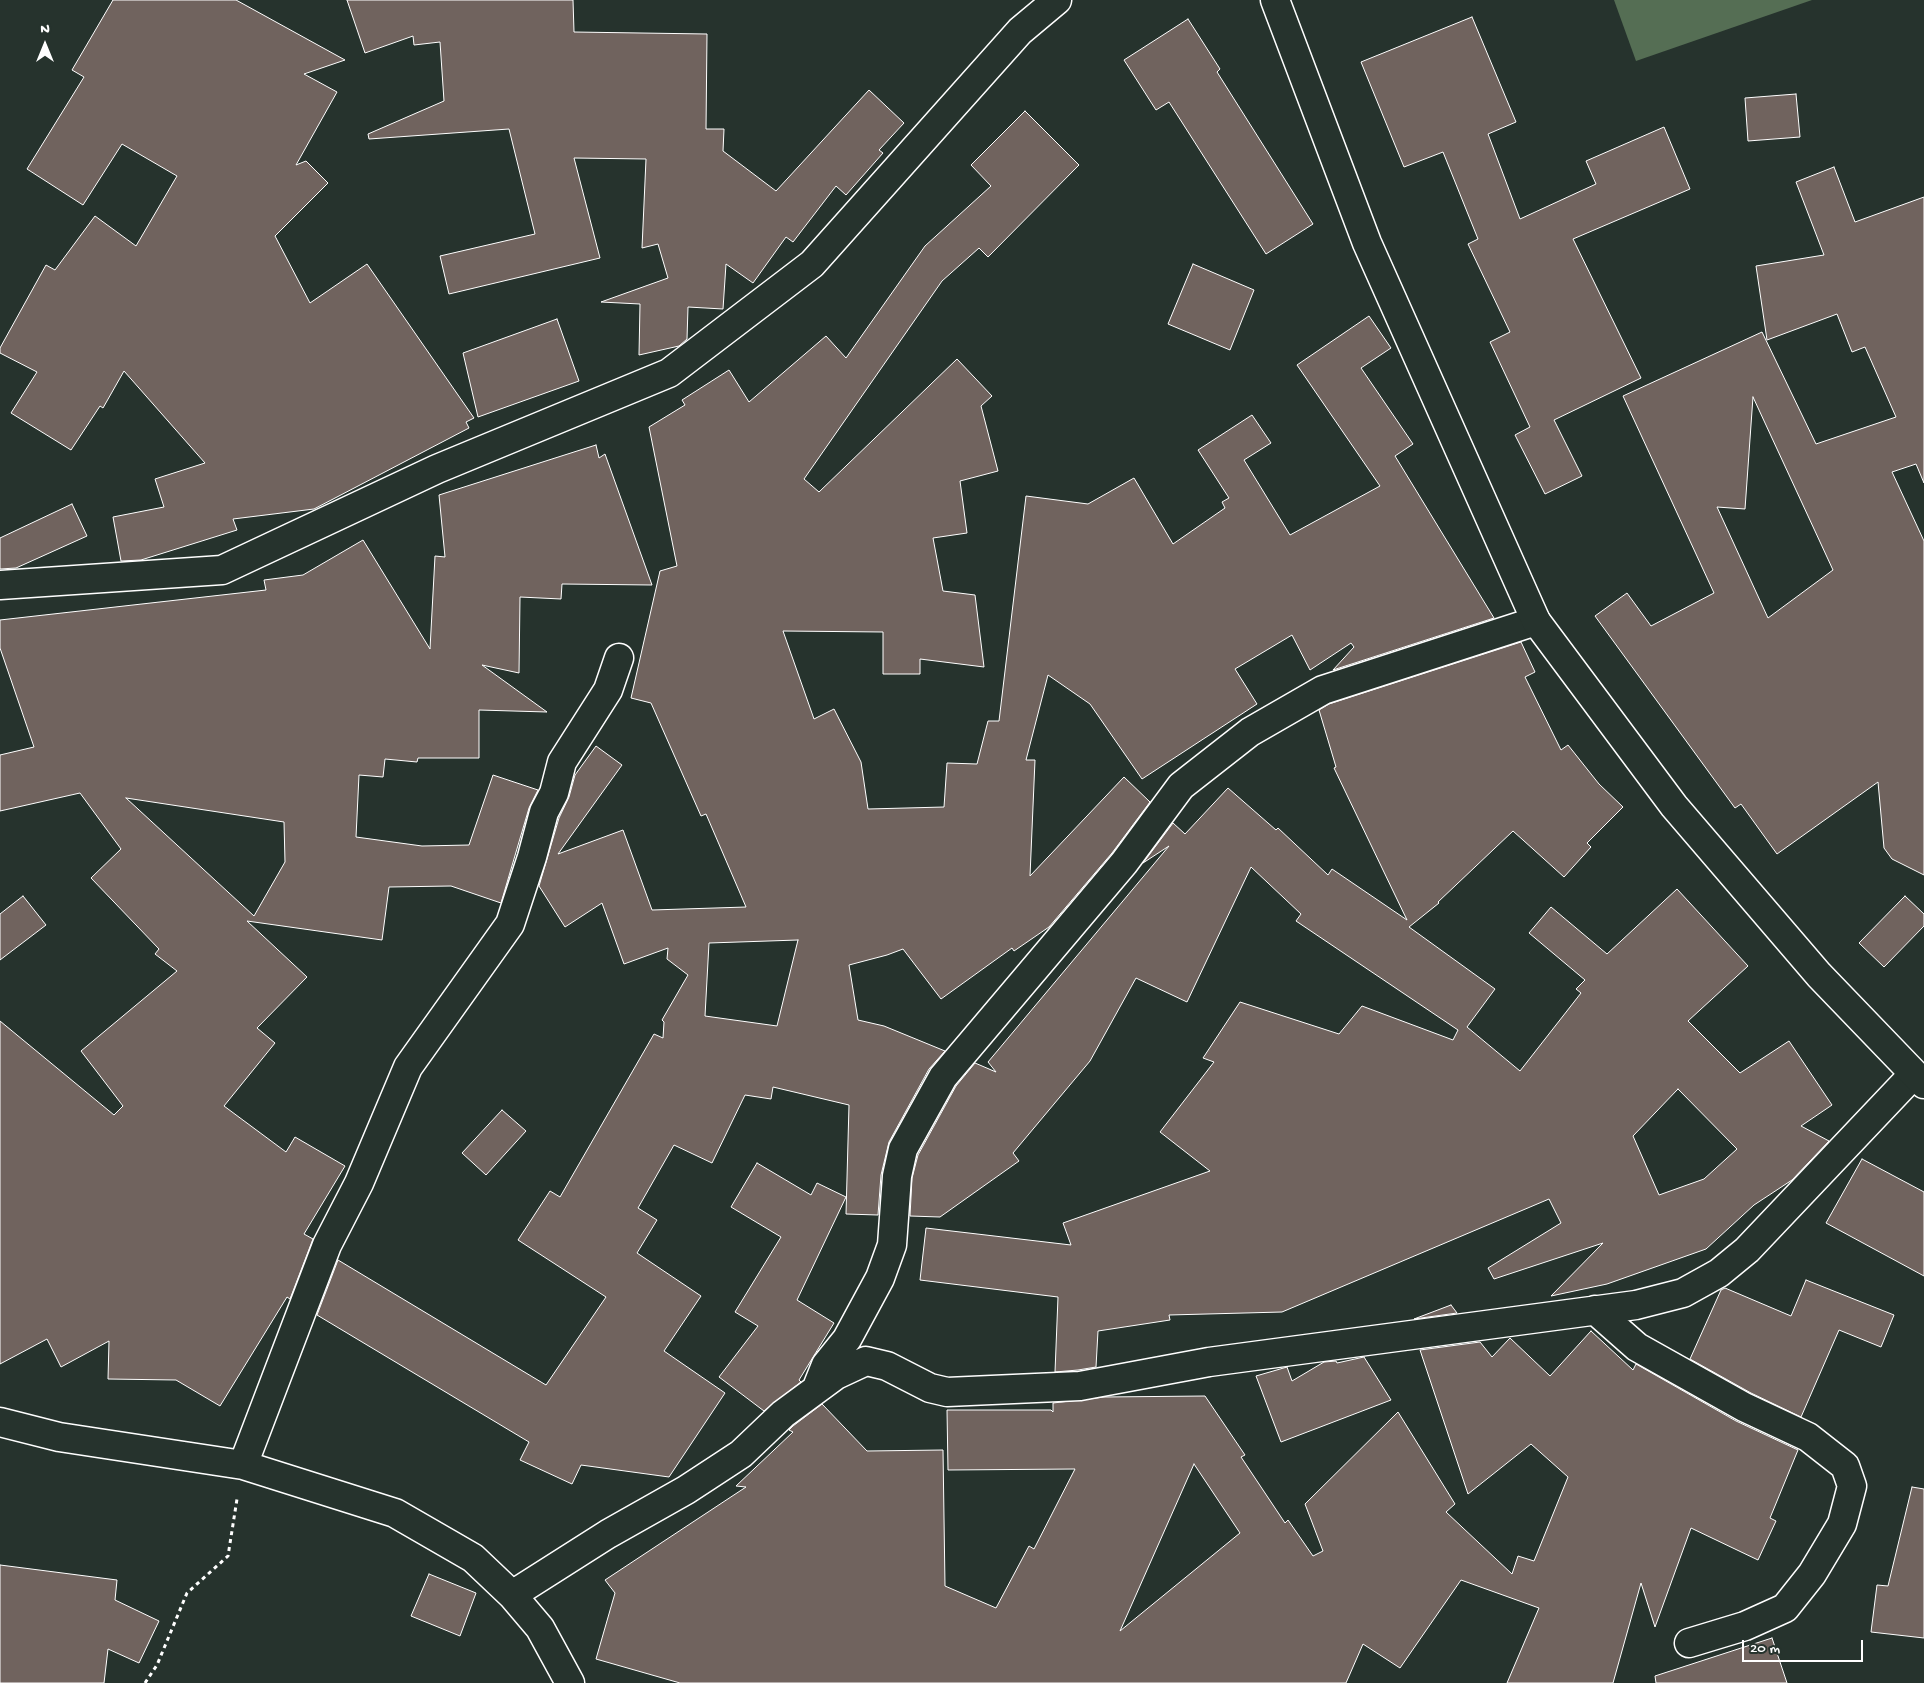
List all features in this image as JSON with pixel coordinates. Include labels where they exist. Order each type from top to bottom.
[{"type":"street","points":[[0,585],[222,570],[438,469],[669,373],[812,264],[1020,31],[1058,0]]},
{"type":"street","points":[[512,1595],[608,1534],[686,1490],[741,1454],[783,1414],[852,1366],[866,1362],[887,1366],[930,1388],[946,1392],[1080,1386],[1209,1362],[1636,1305],[1683,1293],[1719,1273],[1747,1250],[1919,1080],[1819,975],[1674,806],[1536,621],[1367,243],[1275,0]]},
{"type":"street","points":[[816,1390],[826,1365],[847,1339],[880,1278],[892,1245],[897,1176],[903,1149],[943,1077],[1124,863],[1181,786],[1250,732],[1323,690],[1536,621]]},
{"type":"street","points":[[243,1465],[327,1245],[359,1183],[408,1067],[510,924],[544,812],[554,793],[562,762],[608,690],[618,658]]},
{"type":"street","points":[[1594,1310],[1637,1347],[1744,1408],[1808,1437],[1845,1466],[1852,1486],[1842,1524],[1812,1574],[1785,1608],[1746,1626],[1689,1643]]},
{"type":"street","points":[[0,1422],[59,1437],[243,1465],[395,1513],[473,1558],[512,1595],[540,1628],[570,1683]]},
{"type":"path","points":[[145,1683],[157,1665],[187,1593],[228,1556],[243,1465]]},
{"type":"green space","points":[[1614,0],[1812,0],[1636,61]]},
{"type":"building","points":[[113,0],[236,0],[345,60],[304,74],[337,92],[296,165],[306,161],[328,183],[275,236],[310,303],[367,264],[474,418],[466,422],[469,428],[314,509],[233,519],[237,530],[141,560],[121,561],[113,517],[164,507],[155,479],[205,463],[124,371],[103,408],[100,406],[71,450],[11,413],[37,372],[0,353],[0,348],[46,265],[55,270],[95,216],[136,246],[177,176],[122,144],[83,205],[27,169],[84,77],[72,70]]},
{"type":"building","points":[[347,0],[573,0],[574,32],[707,34],[706,129],[724,129],[723,151],[776,191],[869,90],[904,123],[879,150],[883,153],[846,195],[836,186],[793,242],[786,237],[753,283],[726,264],[723,309],[688,307],[687,339],[679,346],[639,355],[640,304],[601,302],[668,278],[658,244],[642,248],[646,159],[574,158],[600,258],[449,294],[440,256],[535,234],[509,129],[369,139],[368,134],[444,101],[440,42],[414,45],[413,36],[365,53]]},
{"type":"building","points":[[1472,17],[1516,122],[1488,134],[1520,219],[1596,184],[1586,161],[1664,127],[1690,189],[1573,239],[1641,378],[1554,420],[1582,476],[1545,494],[1515,435],[1530,427],[1490,342],[1510,332],[1468,244],[1478,239],[1443,152],[1404,167],[1361,62]]},
{"type":"building","points":[[1188,19],[1220,69],[1217,72],[1313,224],[1266,254],[1169,102],[1156,110],[1124,60]]},
{"type":"building","points":[[1796,94],[1800,137],[1748,141],[1745,98]]},
{"type":"building","points":[[1025,111],[1079,165],[988,257],[979,248],[942,281],[804,479],[819,492],[957,359],[992,396],[981,406],[998,471],[960,481],[967,533],[933,538],[943,591],[975,595],[984,667],[920,659],[920,674],[883,674],[883,632],[783,631],[814,719],[834,709],[861,762],[868,809],[944,807],[947,763],[977,764],[988,721],[999,721],[1026,496],[1088,504],[1134,478],[1173,544],[1225,508],[1222,502],[1229,498],[1198,450],[1252,415],[1271,443],[1244,460],[1290,535],[1380,486],[1297,365],[1369,316],[1391,348],[1361,368],[1413,444],[1395,456],[1494,618],[1333,670],[1354,647],[1351,643],[1310,670],[1292,635],[1235,669],[1257,704],[1142,779],[1090,704],[1048,675],[1026,760],[1035,760],[1030,876],[1124,777],[1150,802],[1112,853],[1049,927],[1014,951],[1012,948],[941,999],[903,949],[849,965],[858,1020],[884,1026],[945,1051],[929,1069],[889,1142],[881,1175],[878,1215],[846,1214],[849,1105],[773,1087],[771,1099],[745,1095],[712,1163],[674,1145],[638,1208],[657,1220],[637,1253],[701,1296],[664,1351],[725,1393],[669,1477],[581,1465],[572,1484],[520,1460],[529,1442],[317,1315],[338,1260],[546,1385],[606,1297],[518,1240],[550,1191],[560,1197],[654,1034],[663,1038],[664,1022],[662,1020],[688,975],[667,959],[668,948],[624,964],[602,903],[565,927],[539,886],[559,818],[569,797],[575,775],[596,746],[622,765],[558,854],[623,830],[652,910],[746,907],[706,814],[701,816],[651,703],[631,698],[660,571],[677,566],[649,427],[685,405],[682,400],[729,370],[749,402],[826,336],[846,358],[925,246],[991,186],[971,165]],"holes":[[[798,940],[777,1026],[705,1016],[709,943]]]},
{"type":"building","points":[[1834,167],[1855,222],[1924,197],[1924,483],[1916,464],[1892,472],[1924,541],[1924,875],[1892,859],[1884,848],[1878,782],[1777,854],[1741,804],[1735,808],[1595,616],[1627,593],[1651,626],[1714,593],[1623,396],[1762,332],[1816,444],[1896,417],[1865,347],[1852,352],[1837,314],[1767,340],[1756,266],[1824,255],[1796,182]],"holes":[[[1753,397],[1833,570],[1768,618],[1717,507],[1745,509]]]},
{"type":"building","points":[[1193,264],[1254,290],[1230,350],[1168,324]]},
{"type":"building","points":[[557,319],[579,381],[478,417],[463,353]]},
{"type":"building","points":[[596,445],[599,458],[605,454],[652,585],[562,584],[561,599],[520,597],[519,673],[482,665],[547,712],[479,710],[479,758],[418,758],[417,762],[385,759],[383,777],[359,775],[356,837],[422,846],[469,845],[493,775],[538,790],[529,808],[501,903],[451,886],[389,887],[382,940],[247,921],[307,977],[257,1028],[275,1043],[224,1106],[286,1152],[295,1137],[345,1166],[304,1234],[313,1239],[290,1299],[287,1297],[220,1406],[176,1380],[108,1379],[109,1341],[61,1367],[47,1339],[0,1364],[0,1021],[114,1115],[123,1106],[81,1051],[177,971],[155,954],[159,949],[91,878],[121,849],[80,793],[0,811],[0,755],[34,747],[0,648],[0,620],[266,590],[264,580],[303,575],[363,540],[430,649],[435,556],[445,557],[439,495]],"holes":[[[126,798],[284,822],[285,862],[254,916]]]},
{"type":"building","points":[[72,504],[87,536],[16,568],[0,569],[0,538]]},
{"type":"building","points":[[1521,642],[1535,672],[1525,677],[1561,750],[1568,745],[1599,784],[1623,807],[1587,843],[1591,847],[1564,877],[1513,831],[1439,903],[1409,927],[1495,989],[1467,1027],[1520,1071],[1581,993],[1576,989],[1585,980],[1529,933],[1551,907],[1607,954],[1677,889],[1748,966],[1688,1021],[1740,1073],[1789,1041],[1832,1105],[1801,1126],[1829,1141],[1792,1180],[1754,1205],[1706,1249],[1607,1284],[1551,1296],[1603,1243],[1494,1279],[1488,1268],[1561,1223],[1549,1199],[1282,1312],[1169,1315],[1170,1320],[1098,1331],[1096,1367],[1055,1372],[1058,1297],[920,1280],[926,1228],[1071,1245],[1063,1223],[1210,1171],[1160,1132],[1214,1062],[1203,1058],[1240,1002],[1339,1034],[1362,1006],[1453,1040],[1458,1030],[1296,921],[1301,914],[1251,867],[1187,1002],[1136,978],[1090,1061],[1013,1153],[1019,1161],[940,1217],[910,1216],[912,1178],[918,1155],[956,1086],[975,1063],[996,1072],[988,1062],[1169,846],[1143,863],[1173,823],[1185,834],[1228,788],[1276,830],[1278,828],[1328,875],[1332,869],[1407,920],[1334,768],[1336,767],[1319,710],[1329,704]],"holes":[[[1678,1089],[1737,1149],[1704,1179],[1659,1195],[1633,1136]]]},
{"type":"building","points":[[23,896],[46,925],[0,960],[0,914]]},
{"type":"building","points":[[1905,896],[1924,914],[1924,926],[1884,967],[1859,943]]},
{"type":"building","points":[[502,1110],[526,1131],[486,1175],[462,1153]]},
{"type":"building","points":[[1862,1159],[1924,1192],[1924,1276],[1826,1223]]},
{"type":"building","points":[[757,1163],[811,1195],[817,1183],[846,1197],[797,1300],[834,1323],[799,1380],[801,1382],[764,1411],[719,1377],[758,1326],[735,1312],[781,1237],[731,1207]]},
{"type":"building","points":[[1806,1280],[1894,1315],[1881,1347],[1839,1330],[1801,1417],[1751,1393],[1690,1359],[1721,1290],[1725,1288],[1791,1316]]},
{"type":"building","points":[[1451,1305],[1457,1313],[1414,1319]]},
{"type":"building","points":[[1591,1331],[1633,1370],[1636,1364],[1736,1421],[1798,1450],[1770,1518],[1776,1521],[1758,1560],[1691,1528],[1655,1627],[1641,1583],[1613,1683],[1507,1683],[1539,1608],[1461,1580],[1400,1668],[1363,1644],[1346,1683],[680,1683],[596,1659],[615,1593],[605,1580],[746,1487],[736,1486],[793,1432],[789,1430],[793,1426],[822,1404],[867,1451],[943,1450],[945,1586],[996,1608],[1029,1546],[1034,1549],[1075,1469],[948,1470],[947,1410],[1051,1410],[1053,1412],[1053,1403],[1104,1397],[1205,1396],[1245,1455],[1241,1457],[1285,1523],[1288,1520],[1313,1556],[1323,1551],[1305,1504],[1398,1412],[1455,1504],[1446,1512],[1512,1574],[1518,1556],[1534,1561],[1568,1477],[1531,1444],[1468,1494],[1420,1350],[1480,1342],[1492,1357],[1510,1338],[1550,1376]],"holes":[[[1194,1464],[1240,1533],[1120,1631]]]},
{"type":"building","points":[[1364,1357],[1391,1400],[1281,1442],[1256,1376],[1287,1367],[1292,1381],[1324,1362],[1336,1361],[1337,1363]]},
{"type":"building","points":[[1912,1487],[1924,1489],[1924,1638],[1871,1632],[1877,1585],[1888,1586]]},
{"type":"building","points":[[0,1565],[117,1580],[115,1600],[159,1621],[139,1663],[108,1649],[104,1683],[0,1683]]},
{"type":"building","points":[[429,1574],[476,1593],[460,1636],[411,1616]]},
{"type":"building","points":[[1772,1638],[1787,1683],[1656,1683],[1655,1676]]}]
